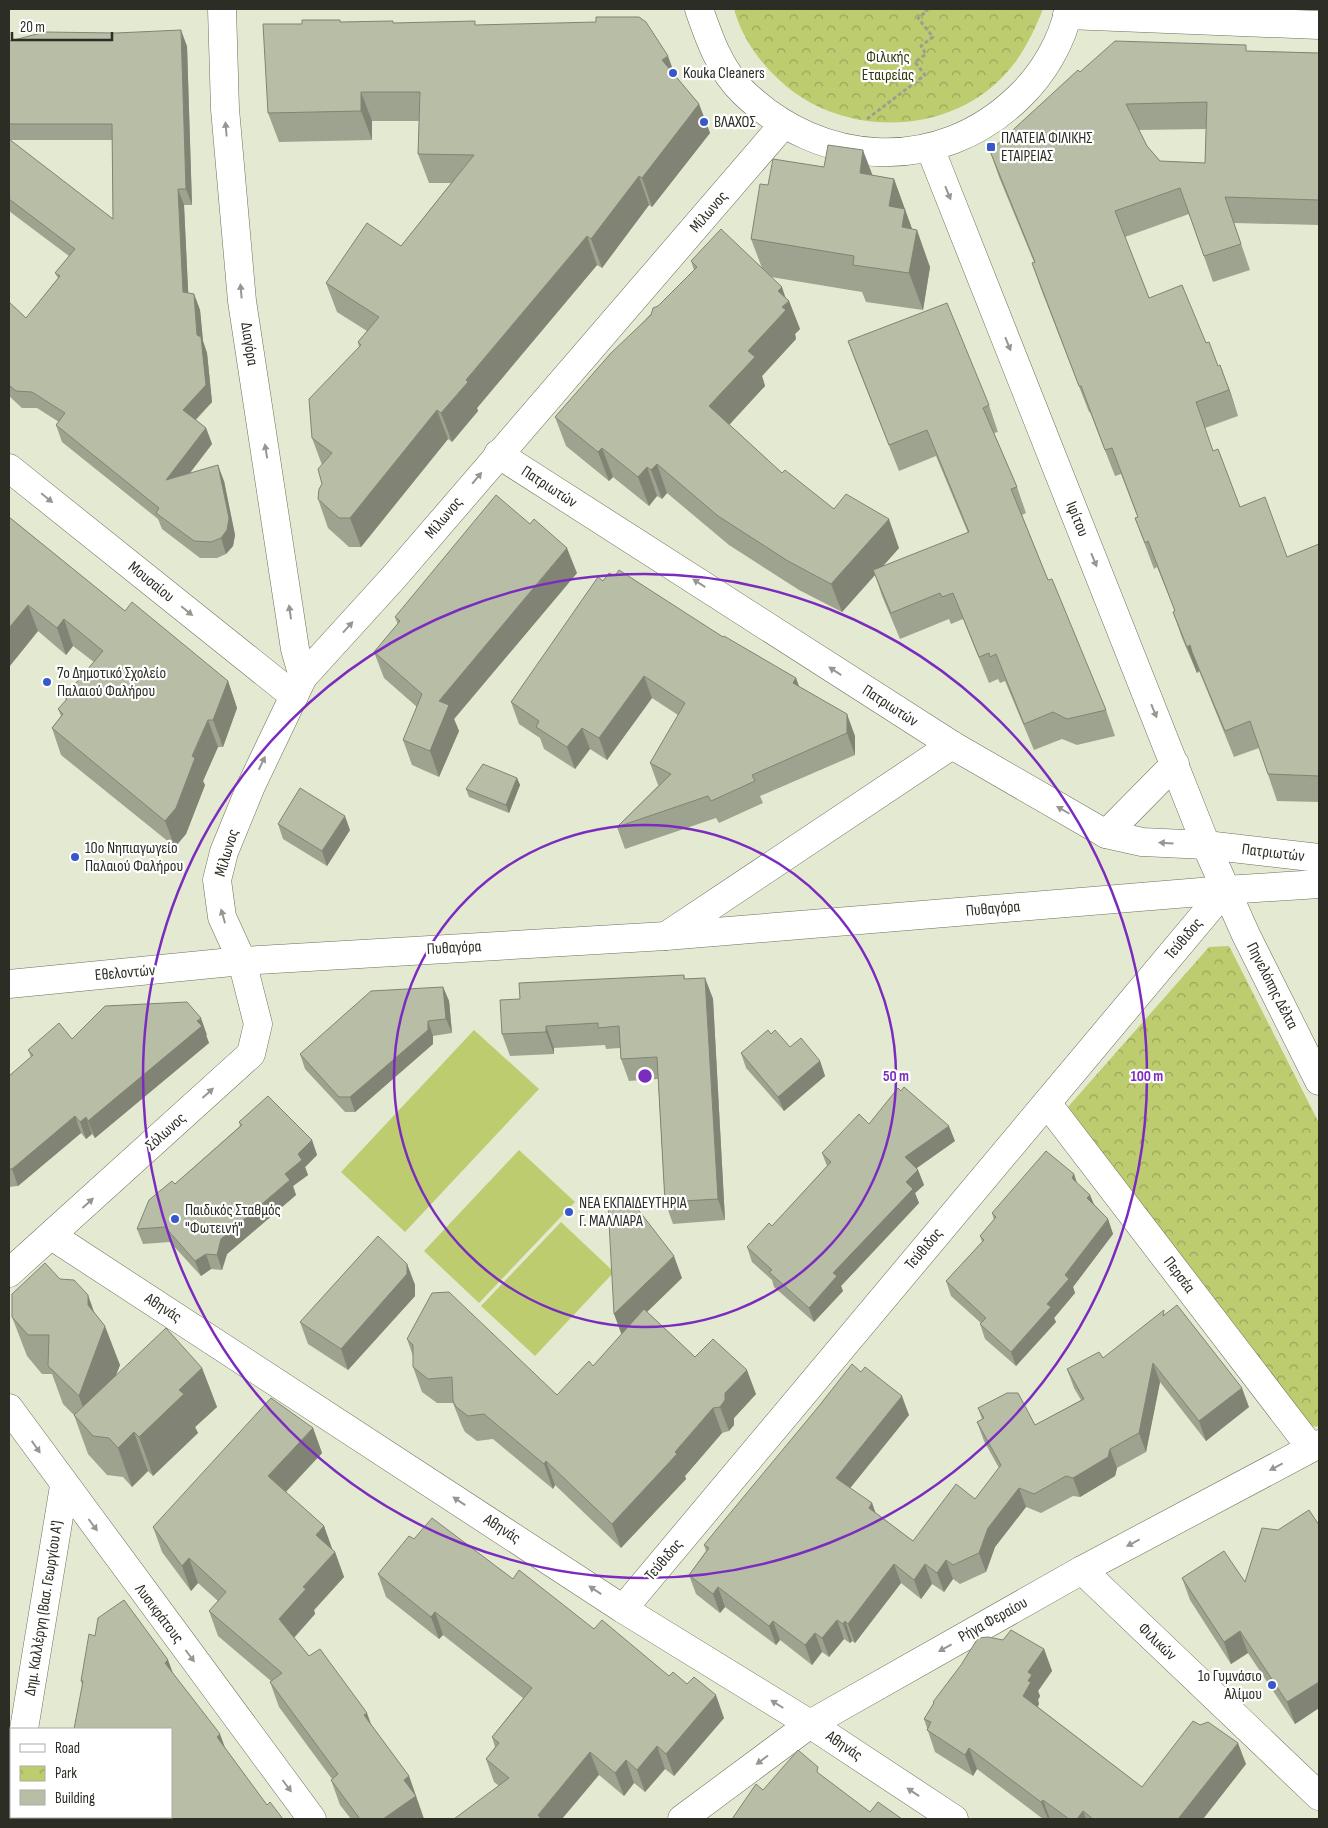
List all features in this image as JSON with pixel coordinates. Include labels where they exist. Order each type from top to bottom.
[{"type":"street","name":"Διαγόρα","points":[[222,9],[225,109],[242,301],[299,686]]},
{"type":"street","points":[[699,9],[712,48],[742,91],[783,125],[831,146],[864,152],[897,153],[930,148],[974,130],[1006,110],[1026,90],[1044,67],[1057,42],[1068,12],[1319,25]]},
{"type":"street","name":"Μίλωνος","points":[[242,961],[222,917],[217,880],[224,852],[251,786],[299,686],[783,125]]},
{"type":"street","name":"Ιφίτου","points":[[930,148],[1225,890]]},
{"type":"street","name":"Πατριωτών","points":[[498,454],[952,746],[1106,834],[1142,842],[1206,845],[1319,858]]},
{"type":"street","name":"Μουσαίου","points":[[9,468],[299,686]]},
{"type":"street","points":[[666,936],[952,746]]},
{"type":"street","points":[[1106,834],[1175,764]]},
{"type":"street","name":"Πυθαγόρα","points":[[242,961],[666,936],[1319,884]]},
{"type":"street","name":"Πηνελόπης Δέλτα","points":[[1225,890],[1319,1081]]},
{"type":"street","name":"Τεύθιδος","points":[[623,1609],[1225,890]]},
{"type":"street","name":"Εθελοντών","points":[[9,984],[242,961]]},
{"type":"street","name":"Σόλωνος","points":[[9,1273],[251,1054],[258,1024],[242,961]]},
{"type":"street","name":"Περσέα","points":[[1047,1103],[1315,1446]]},
{"type":"street","name":"Αθηνάς","points":[[52,1236],[623,1609],[810,1724],[954,1819]]},
{"type":"street","name":"Λυσικράτους","points":[[9,1408],[64,1486],[312,1819]]},
{"type":"street","name":"Ρήγα Φεραίου","points":[[682,1819],[810,1724],[1082,1570],[1315,1446]]},
{"type":"street","name":"Δημ. Καλλέργη (Βασ. Γεωργίου Α')","points":[[24,1728],[64,1486]]},
{"type":"street","name":"Φιλικών","points":[[1082,1570],[1319,1796]]},
{"type":"path","points":[[831,146],[925,75],[915,62],[926,54],[921,46],[933,37],[918,18],[927,11],[925,9]]},
{"type":"green space","name":"Φιλικής Εταιρείας","points":[[734,9],[1043,9],[1018,59],[990,88],[964,105],[935,117],[904,122],[872,122],[841,115],[812,103],[786,86],[769,70],[754,51],[742,31]]},
{"type":"green space","points":[[1229,946],[1319,1123],[1319,1425],[1316,1427],[1303,1423],[1068,1107],[1209,947]]},
{"type":"green space","points":[[474,1030],[539,1089],[405,1232],[341,1172]]},
{"type":"green space","points":[[519,1150],[575,1202],[479,1303],[424,1251]]},
{"type":"green space","points":[[561,1222],[614,1272],[535,1356],[481,1306]]},
{"type":"building","points":[[596,17],[639,17],[646,22],[668,56],[662,60],[699,104],[642,178],[639,176],[591,239],[587,236],[466,380],[468,382],[441,413],[437,410],[350,518],[339,518],[318,499],[319,489],[322,484],[318,469],[332,453],[312,438],[309,399],[361,345],[358,342],[379,317],[326,283],[367,223],[401,246],[474,155],[418,154],[420,92],[361,92],[361,111],[268,113],[263,24],[302,24],[302,20],[340,20],[340,22],[393,21],[393,23],[475,21],[475,25],[596,22]]},
{"type":"building","points":[[181,30],[186,189],[178,189],[183,292],[194,294],[197,335],[201,337],[206,385],[183,410],[206,428],[166,480],[218,465],[229,518],[227,530],[221,538],[211,542],[194,541],[156,513],[159,508],[56,425],[65,413],[32,392],[16,391],[9,385],[9,302],[26,318],[60,276],[55,273],[75,249],[9,199],[9,139],[113,219],[112,124],[9,124],[9,41],[45,32],[116,33]]},
{"type":"building","points":[[1115,41],[1246,45],[1246,51],[1319,53],[1319,200],[1225,197],[1241,244],[1204,256],[1180,188],[1115,211],[1149,298],[1182,285],[1206,343],[1209,342],[1218,366],[1220,365],[1229,390],[1196,402],[1213,451],[1218,449],[1240,507],[1265,497],[1287,557],[1319,544],[1319,776],[1268,774],[1250,721],[1225,731],[1190,645],[1187,647],[1148,541],[1145,543],[1135,518],[1138,517],[1112,448],[1105,450],[1081,386],[1079,386],[1032,263],[1035,262],[990,151],[1078,70],[1080,72]],"holes":[[[1207,102],[1205,163],[1160,161],[1147,146],[1126,104]]]},
{"type":"building","points":[[828,145],[863,150],[860,173],[894,179],[889,206],[905,209],[902,227],[917,230],[909,273],[853,265],[854,256],[751,239],[760,184],[768,185],[773,159],[824,167]]},
{"type":"building","points":[[721,229],[782,287],[778,291],[789,301],[782,307],[786,310],[748,351],[755,357],[709,406],[782,473],[785,470],[834,509],[846,494],[889,519],[831,584],[788,561],[718,516],[657,464],[651,470],[647,467],[638,477],[602,448],[598,452],[555,417],[611,353],[651,315],[653,308],[658,306],[697,267],[691,261]]},
{"type":"building","points":[[947,303],[989,405],[983,408],[1017,487],[1011,489],[1048,580],[1052,579],[1106,710],[1067,719],[1053,712],[1024,724],[996,654],[990,657],[989,653],[979,657],[953,593],[942,597],[940,593],[891,613],[873,570],[969,532],[927,430],[889,445],[848,341]]},
{"type":"building","points":[[496,495],[530,524],[534,519],[567,548],[439,701],[449,705],[430,751],[403,740],[422,694],[374,652],[400,621],[395,617]]},
{"type":"building","points":[[9,517],[125,611],[132,602],[228,681],[213,720],[208,720],[192,756],[195,758],[176,808],[165,821],[52,728],[63,714],[58,709],[67,699],[65,696],[103,651],[64,619],[57,628],[28,605],[9,628]]},
{"type":"building","points":[[619,570],[723,637],[796,678],[793,683],[847,714],[847,733],[752,775],[755,781],[711,801],[708,796],[617,827],[671,774],[650,763],[685,703],[644,676],[599,738],[582,728],[567,747],[536,727],[539,721],[511,702],[598,577],[603,581],[609,573],[615,576]]},
{"type":"building","points":[[483,764],[517,778],[506,805],[466,789]]},
{"type":"building","points":[[300,788],[345,816],[322,851],[278,824]]},
{"type":"building","points":[[684,975],[684,979],[705,978],[718,1199],[665,1202],[657,1057],[621,1059],[619,1026],[598,1028],[598,1023],[546,1026],[546,1032],[502,1034],[500,1000],[520,999],[519,983]]},
{"type":"building","points":[[443,987],[446,1019],[428,1021],[428,1030],[350,1097],[339,1097],[300,1054],[371,991]]},
{"type":"building","points":[[187,1002],[201,1018],[197,1021],[202,1026],[88,1121],[86,1117],[80,1122],[75,1116],[12,1169],[9,1169],[9,1076],[33,1055],[28,1050],[59,1023],[72,1039],[105,1006]]},
{"type":"building","points":[[768,1030],[771,1034],[775,1030],[790,1047],[801,1038],[820,1061],[778,1097],[741,1053]]},
{"type":"building","points":[[904,1087],[949,1126],[905,1157],[918,1170],[906,1182],[913,1189],[833,1273],[837,1276],[809,1308],[769,1272],[772,1270],[747,1247],[769,1223],[772,1226],[831,1162],[822,1153],[859,1114],[869,1124],[898,1088],[901,1091]]},
{"type":"building","points":[[268,1096],[312,1140],[298,1154],[302,1160],[285,1174],[290,1180],[221,1239],[217,1255],[206,1254],[195,1261],[165,1227],[137,1229],[149,1200],[172,1181],[175,1184],[242,1125],[239,1122]]},
{"type":"building","points":[[1046,1151],[1074,1174],[1072,1178],[1090,1195],[1087,1198],[1108,1219],[1065,1275],[1069,1279],[1047,1304],[1051,1307],[1011,1352],[980,1324],[986,1318],[946,1281],[984,1240],[980,1236],[996,1217],[992,1213]]},
{"type":"building","points":[[633,1203],[674,1256],[614,1314],[608,1204]]},
{"type":"building","points":[[378,1236],[407,1264],[407,1274],[341,1349],[300,1322]]},
{"type":"building","points":[[45,1263],[60,1279],[74,1280],[88,1295],[88,1305],[105,1326],[79,1396],[48,1366],[49,1335],[28,1335],[12,1317],[12,1294]]},
{"type":"building","points":[[449,1292],[557,1395],[589,1361],[593,1366],[644,1309],[695,1357],[713,1339],[747,1370],[725,1393],[725,1400],[720,1407],[713,1408],[675,1452],[677,1454],[612,1524],[546,1461],[544,1464],[484,1414],[468,1416],[456,1407],[453,1401],[452,1377],[428,1379],[413,1367],[413,1345],[407,1339],[432,1293]]},
{"type":"building","points":[[1177,1305],[1242,1388],[1199,1421],[1153,1363],[1139,1433],[1110,1449],[1108,1457],[1073,1478],[1066,1476],[1034,1494],[1019,1488],[988,1528],[979,1553],[953,1565],[946,1560],[937,1573],[925,1564],[914,1580],[894,1564],[848,1624],[845,1621],[843,1624],[837,1620],[822,1638],[815,1633],[805,1645],[773,1621],[769,1626],[718,1587],[713,1594],[689,1575],[709,1548],[704,1545],[852,1364],[861,1372],[865,1367],[902,1396],[836,1478],[872,1503],[869,1508],[913,1541],[956,1484],[975,1499],[1001,1465],[977,1422],[984,1418],[978,1408],[1007,1393],[1018,1393],[1035,1425],[1084,1399],[1067,1369],[1099,1352],[1103,1358],[1164,1310],[1163,1316]]},
{"type":"building","points":[[166,1328],[202,1368],[179,1390],[184,1394],[139,1437],[134,1432],[118,1448],[109,1438],[93,1436],[74,1415]]},
{"type":"building","points":[[271,1398],[313,1428],[268,1476],[324,1526],[316,1535],[335,1552],[303,1587],[306,1589],[279,1619],[309,1656],[320,1649],[367,1713],[364,1715],[409,1776],[404,1780],[416,1796],[383,1819],[360,1819],[331,1780],[338,1774],[270,1682],[282,1673],[209,1611],[226,1592],[189,1558],[182,1566],[153,1527]]},
{"type":"building","points":[[1309,1510],[1319,1525],[1319,1682],[1287,1702],[1240,1631],[1224,1642],[1182,1578],[1224,1551],[1245,1582],[1262,1528],[1278,1530]]},
{"type":"building","points":[[432,1518],[513,1579],[519,1570],[594,1629],[602,1620],[669,1676],[673,1672],[687,1684],[694,1677],[716,1695],[666,1754],[657,1746],[637,1770],[626,1760],[615,1773],[590,1752],[538,1815],[541,1819],[454,1819],[509,1778],[486,1759],[499,1743],[492,1737],[532,1688],[435,1612],[431,1617],[378,1574],[409,1536],[414,1539]]},
{"type":"building","points":[[124,1600],[168,1660],[165,1663],[220,1734],[217,1737],[267,1805],[270,1802],[283,1819],[151,1818],[172,1818],[172,1728],[74,1728],[89,1634],[95,1636],[98,1618]]},
{"type":"building","points":[[1011,1630],[1044,1649],[1028,1672],[1032,1675],[1028,1681],[1031,1682],[1023,1696],[1142,1787],[1193,1721],[1200,1725],[1208,1722],[1238,1743],[1178,1819],[1093,1819],[1083,1811],[1077,1819],[1069,1819],[1043,1800],[1041,1802],[969,1748],[965,1755],[927,1730],[931,1722],[924,1719],[933,1702],[961,1665],[978,1638],[988,1637],[1003,1640]]},
{"type":"building","points":[[798,1750],[818,1767],[817,1772],[870,1812],[878,1802],[902,1819],[732,1819],[756,1784],[763,1790]]},
{"type":"place","name":"Kouka Cleaners","points":[[673,73]]},
{"type":"place","name":"ΒΛΑΧΟΣ","points":[[704,122]]},
{"type":"place","name":"ΠΛΑΤΕΙΑ ΦΙΛΙΚΗΣ ΕΤΑΙΡΕΙΑΣ","points":[[991,147]]},
{"type":"place","name":"7ο Δημοτικό Σχολείο Παλαιού Φαλήρου","points":[[47,682]]},
{"type":"place","name":"10ο Νηπιαγωγείο Παλαιού Φαλήρου","points":[[75,857]]},
{"type":"place","name":"ΝΕΑ ΕΚΠΑΙΔΕΥΤΗΡΙΑ Γ. ΜΑΛΛΙΑΡΑ","points":[[569,1212]]},
{"type":"place","name":"Παιδικός Σταθμός \"Φωτεινή\"","points":[[175,1219]]},
{"type":"place","name":"1ο Γυμνάσιο Αλίμου","points":[[1272,1685]]}]
